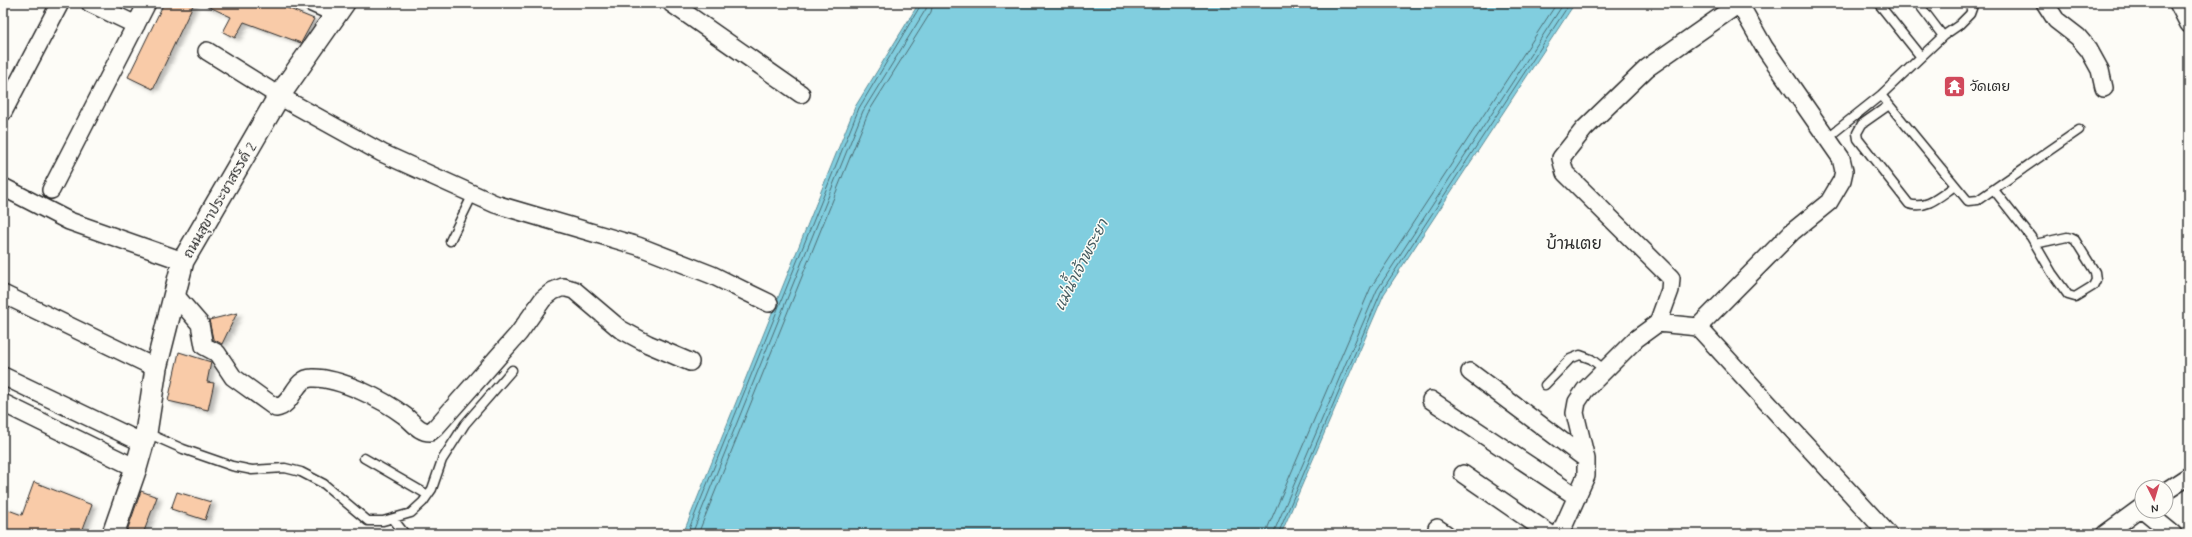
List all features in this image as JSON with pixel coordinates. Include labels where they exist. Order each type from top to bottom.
[{"type":"street","points":[[3,112],[60,3]]},
{"type":"street","points":[[90,3],[136,25]]},
{"type":"street","points":[[51,190],[147,3]]},
{"type":"street","points":[[312,3],[340,8]]},
{"type":"street","points":[[672,3],[801,94]]},
{"type":"street","points":[[1560,534],[1586,476],[1586,459],[1575,413],[1577,402],[1605,370],[1636,339],[1658,323],[1670,290],[1671,278],[1565,173],[1561,158],[1584,129],[1647,68],[1739,3],[1764,47],[1841,158],[1844,171],[1842,180],[1829,202],[1792,232],[1698,327]]},
{"type":"street","points":[[2045,3],[2056,20],[2078,37],[2089,50],[2100,70],[2104,88]]},
{"type":"street","points":[[2178,3],[2189,24]]},
{"type":"street","name":"ถนนสุขาประชาสรรค์ 2","points":[[113,534],[136,468],[144,438],[156,368],[183,261],[279,96],[340,8]]},
{"type":"street","points":[[207,51],[279,96],[382,153],[495,204],[638,246],[712,275],[769,303]]},
{"type":"street","points":[[3,187],[69,221],[183,261]]},
{"type":"street","points":[[175,296],[200,324],[204,346],[218,353],[233,377],[276,408],[287,403],[293,391],[304,381],[310,378],[324,378],[348,384],[405,416],[423,432],[430,432],[436,427],[519,333],[543,300],[552,291],[563,287],[574,290],[620,329],[690,362]]},
{"type":"street","points":[[3,294],[156,368]]},
{"type":"street","points":[[1658,323],[1698,327],[1888,534]]},
{"type":"street","points":[[1470,372],[1586,459]]},
{"type":"street","points":[[3,376],[144,438]]},
{"type":"street","points":[[1431,400],[1577,497]]},
{"type":"street","points":[[3,404],[136,468]]},
{"type":"street","points":[[1463,474],[1550,534]]},
{"type":"street","points":[[2174,486],[2189,476]]},
{"type":"street","points":[[2105,534],[2134,514]]},
{"type":"street","points":[[2154,519],[2173,534]]},
{"type":"lane","points":[[1878,3],[1921,56]]},
{"type":"lane","points":[[1918,3],[1943,36]]},
{"type":"lane","points":[[1827,138],[1881,95],[1943,36],[1959,25],[1970,14],[1974,3]]},
{"type":"lane","points":[[1881,95],[1968,201],[1973,202],[1994,190],[2079,130]]},
{"type":"lane","points":[[1889,105],[1862,124],[1857,133],[1858,139],[1909,204],[1925,206],[1956,186]]},
{"type":"lane","points":[[1994,190],[2035,244],[2052,273],[2068,295],[2075,297],[2093,286],[2096,280],[2095,272],[2075,240],[2067,237],[2035,244]]},
{"type":"lane","points":[[450,241],[473,194]]},
{"type":"lane","points":[[1545,385],[1570,359],[1580,355],[1591,359],[1605,370]]},
{"type":"lane","points":[[144,438],[183,449],[232,466],[252,470],[284,468],[301,472],[324,484],[368,521],[383,521],[411,513],[428,495],[432,489],[442,460],[465,424],[512,370]]},
{"type":"lane","points":[[364,458],[428,495]]},
{"type":"lane","points":[[393,519],[405,534]]},
{"type":"water","name":"แม่น้ำเจ้าพระยา","points":[[919,3],[1575,3],[1384,294],[1281,534],[683,534],[855,107]]},
{"type":"building","points":[[164,3],[194,3],[153,89],[128,77]]},
{"type":"building","points":[[201,3],[275,3],[314,19],[301,43],[244,22],[235,38],[223,32],[231,17]]},
{"type":"building","points":[[237,313],[222,344],[213,339],[209,320]]},
{"type":"building","points":[[179,352],[211,362],[207,382],[214,383],[208,410],[168,401]]},
{"type":"building","points":[[34,482],[92,505],[81,534],[3,534],[3,508],[22,515]]},
{"type":"building","points":[[141,491],[157,497],[143,534],[126,534]]},
{"type":"building","points":[[177,492],[211,502],[205,520],[171,509]]},
{"type":"place","name":"วัดเตย","points":[[1955,86]]},
{"type":"district","name":"บ้านเตย","points":[[1574,243]]}]
